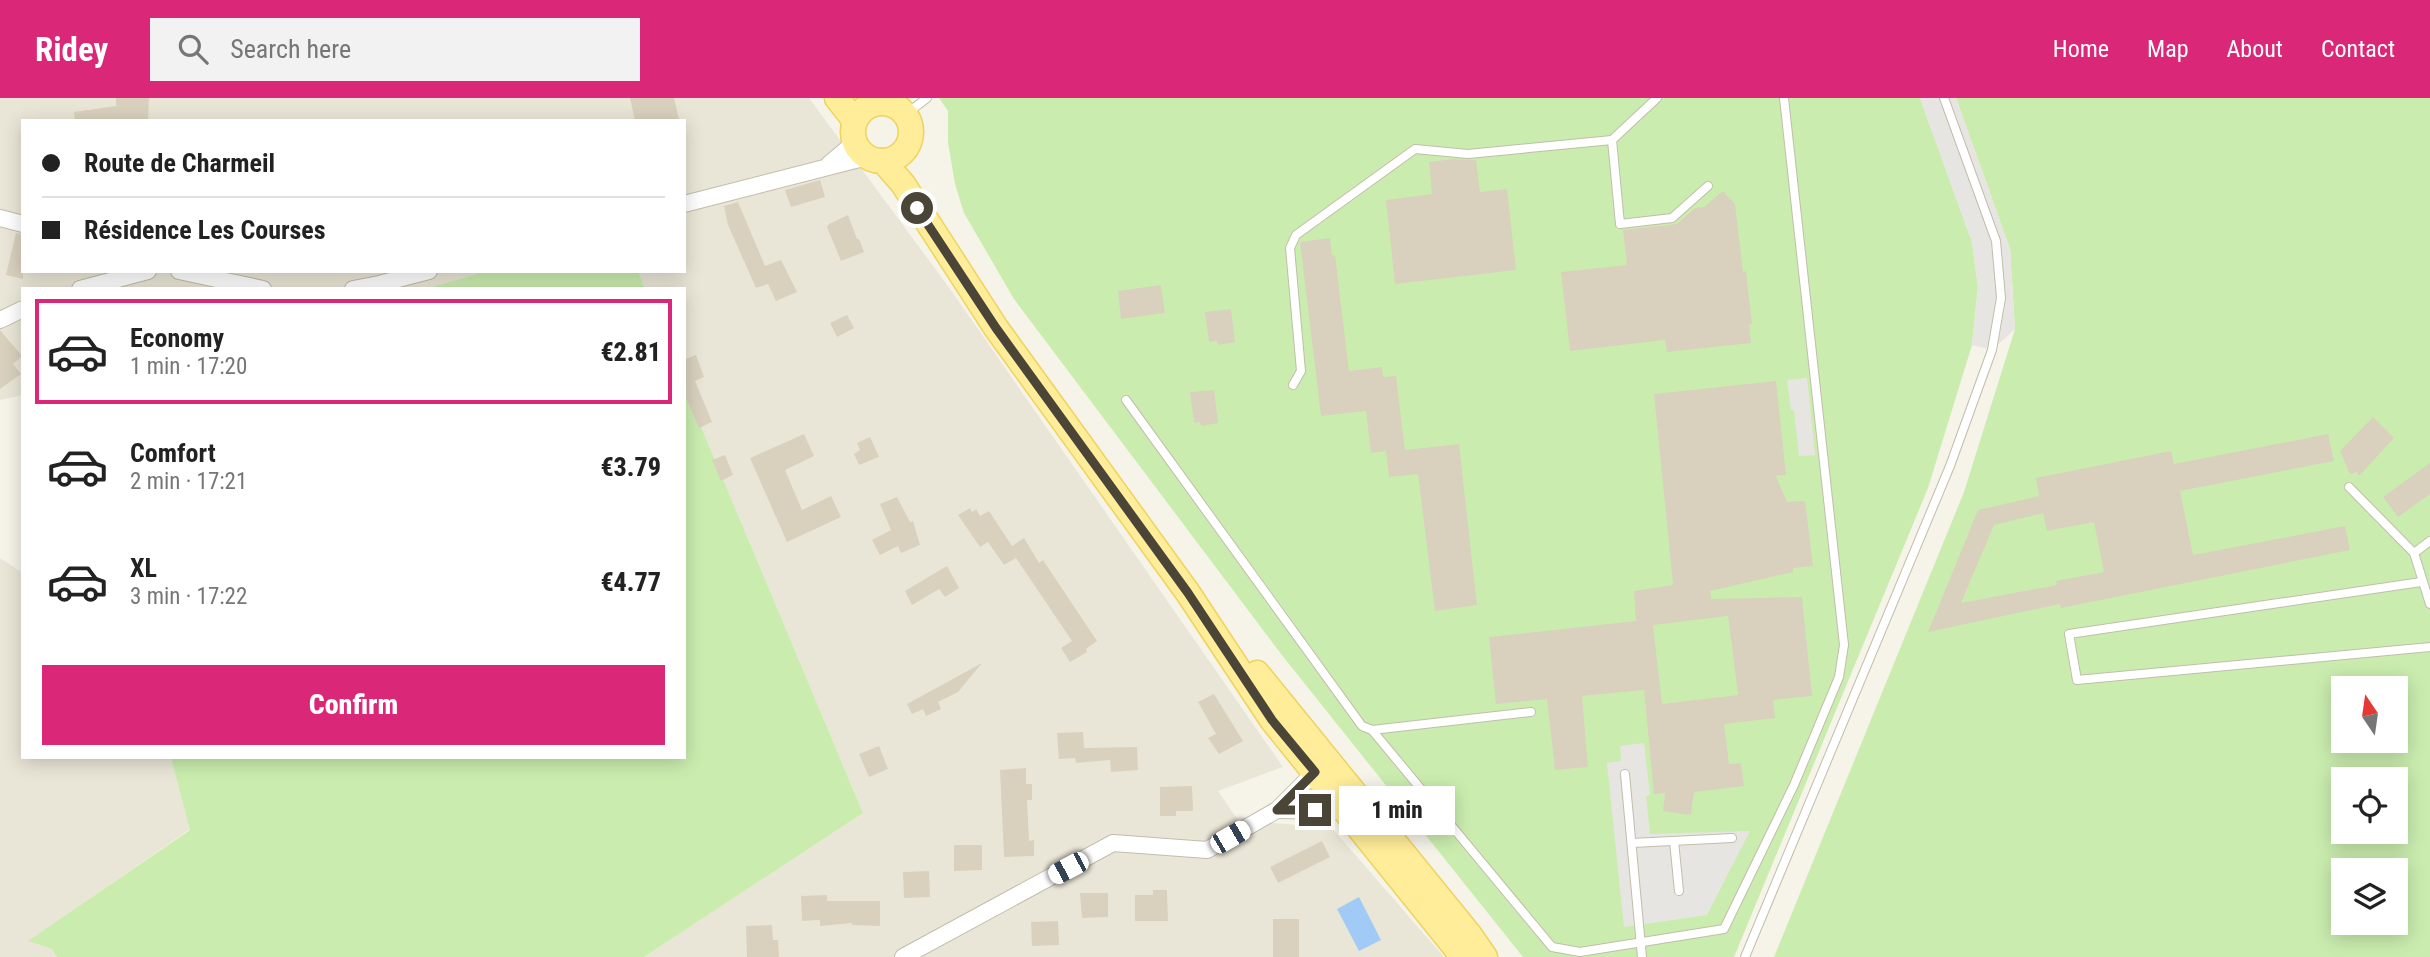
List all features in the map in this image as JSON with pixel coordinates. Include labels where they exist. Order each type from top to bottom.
[{"type":"main road","points":[[837,98],[866,131],[1003,337],[1188,593],[1272,720],[1390,837],[1485,957]]},
{"type":"main road","points":[[885,103],[898,107],[905,114],[911,125],[912,136],[898,157],[866,131],[885,103]]},
{"type":"main road","points":[[908,145],[931,231]]},
{"type":"main road","points":[[1325,771],[1341,806],[1463,957]]},
{"type":"street","points":[[686,204],[818,171],[838,158],[866,131]]},
{"type":"street","points":[[0,218],[21,223]]},
{"type":"street","points":[[85,287],[113,276],[134,273]]},
{"type":"street","points":[[188,273],[254,287]]},
{"type":"street","points":[[366,287],[422,273]]},
{"type":"street","points":[[0,320],[21,310]]},
{"type":"street","points":[[903,957],[1113,843],[1207,850],[1277,810],[1325,771]]},
{"type":"street","points":[[1277,810],[1335,811],[1341,806]]},
{"type":"lane","points":[[905,114],[927,98]]},
{"type":"lane","points":[[1293,385],[1301,371],[1290,248],[1296,235],[1415,149],[1468,154],[1612,140],[1657,98]]},
{"type":"lane","points":[[1372,730],[1552,947],[1580,952],[1724,929],[1794,785],[1839,677],[1844,645],[1784,98]]},
{"type":"lane","points":[[1745,957],[1950,466],[1992,350],[2001,298],[1996,241],[1944,98]]},
{"type":"lane","points":[[1612,140],[1620,224],[1672,219],[1708,186]]},
{"type":"lane","points":[[1126,400],[1362,726],[1372,730],[1531,712]]},
{"type":"lane","points":[[2349,487],[2414,553],[2430,604]]},
{"type":"lane","points":[[2414,553],[2430,541]]},
{"type":"lane","points":[[2421,582],[2069,634],[2077,680],[2430,647]]},
{"type":"lane","points":[[1625,774],[1643,942],[1642,957]]},
{"type":"lane","points":[[1632,843],[1732,838]]},
{"type":"lane","points":[[1674,841],[1679,891]]},
{"type":"shaded area","points":[[0,98],[809,98],[948,286],[1283,767],[1218,791],[1238,820],[1332,828],[1444,957],[644,957],[863,813],[686,391],[686,287],[644,287],[639,273],[686,273],[686,119],[21,119],[21,273],[480,273],[432,287],[21,287],[21,395],[0,400]]},
{"type":"shaded area","points":[[1920,98],[1956,98],[2010,249],[2015,329],[1992,350],[1972,345],[1978,287],[1972,242]]},
{"type":"shaded area","points":[[1807,378],[1815,455],[1799,456],[1794,410],[1791,410],[1787,380]]},
{"type":"shaded area","points":[[0,558],[21,572],[21,759],[171,759],[190,829],[29,941],[52,949],[57,957],[0,957]]},
{"type":"shaded area","points":[[1644,743],[1650,795],[1646,796],[1650,834],[1750,831],[1707,915],[1624,927],[1607,763],[1621,761],[1620,746]]},
{"type":"green space","points":[[939,98],[1920,98],[1972,242],[1978,287],[1972,345],[1928,488],[1734,957],[1523,957],[1281,654],[1014,299],[964,213],[955,184],[948,142],[948,111]]},
{"type":"green space","points":[[1956,98],[2430,98],[2430,957],[1774,957],[1964,492],[2015,329],[2010,249]]},
{"type":"green space","points":[[480,273],[639,273],[644,287],[432,287]]},
{"type":"green space","points":[[686,391],[863,813],[644,957],[57,957],[52,949],[28,941],[190,830],[171,759],[686,759]]},
{"type":"water","points":[[1359,897],[1381,940],[1359,951],[1337,909]]},
{"type":"building","points":[[116,98],[149,98],[148,119],[75,119],[74,112],[116,106]]},
{"type":"building","points":[[630,98],[674,98],[679,119],[635,119]]},
{"type":"building","points":[[1476,160],[1480,192],[1507,189],[1516,270],[1395,284],[1386,200],[1432,194],[1429,162]]},
{"type":"building","points":[[820,180],[825,197],[791,207],[785,190]]},
{"type":"building","points":[[1723,191],[1735,204],[1743,272],[1746,271],[1752,324],[1749,324],[1751,343],[1667,352],[1665,340],[1570,351],[1561,272],[1627,265],[1623,230],[1677,224],[1695,208],[1704,207]]},
{"type":"building","points":[[738,202],[765,266],[781,260],[797,292],[776,301],[768,284],[756,288],[728,225],[724,206]]},
{"type":"building","points":[[848,215],[864,252],[841,261],[827,227]]},
{"type":"building","points":[[16,233],[21,234],[23,279],[6,275]]},
{"type":"building","points":[[1330,238],[1332,256],[1335,255],[1349,371],[1382,367],[1383,377],[1396,376],[1405,450],[1459,444],[1477,605],[1435,611],[1418,474],[1389,477],[1386,451],[1371,453],[1366,411],[1321,416],[1300,242]]},
{"type":"building","points":[[1161,285],[1165,313],[1121,319],[1118,291]]},
{"type":"building","points":[[1231,309],[1235,342],[1218,345],[1217,341],[1209,342],[1205,312]]},
{"type":"building","points":[[847,315],[854,328],[837,337],[830,323]]},
{"type":"building","points":[[0,330],[21,355],[13,364],[21,374],[0,389]]},
{"type":"building","points":[[696,355],[704,377],[695,381],[712,422],[699,428],[686,398],[686,359]]},
{"type":"building","points":[[1776,381],[1786,475],[1776,476],[1787,502],[1805,501],[1813,566],[1793,568],[1793,572],[1710,591],[1711,599],[1802,597],[1812,696],[1773,700],[1775,718],[1724,724],[1729,764],[1741,763],[1744,786],[1694,792],[1691,815],[1663,811],[1665,793],[1654,794],[1644,690],[1582,696],[1588,767],[1555,770],[1547,699],[1496,704],[1489,637],[1636,621],[1634,591],[1673,585],[1654,394]],"holes":[[[1728,616],[1738,695],[1662,704],[1653,625]]]},
{"type":"building","points":[[1214,390],[1218,423],[1201,426],[1200,422],[1194,423],[1190,392]]},
{"type":"building","points":[[2373,417],[2394,438],[2359,476],[2357,472],[2350,474],[2340,451]]},
{"type":"building","points":[[804,434],[814,456],[785,470],[802,510],[831,496],[841,517],[787,542],[750,458]]},
{"type":"building","points":[[2328,434],[2334,461],[2180,491],[2193,555],[2345,526],[2350,550],[2061,608],[2060,604],[1928,632],[1978,510],[2039,496],[2036,478],[2171,451],[2174,464]],"holes":[[[2043,513],[2047,531],[2094,522],[2104,572],[2056,581],[2057,585],[1961,603],[1994,525]]]},
{"type":"building","points":[[870,437],[879,457],[859,465],[854,454],[860,450],[857,443]]},
{"type":"building","points":[[725,455],[733,475],[721,481],[712,460]]},
{"type":"building","points":[[2430,463],[2430,494],[2398,517],[2383,497]]},
{"type":"building","points":[[897,497],[910,522],[913,521],[920,545],[901,553],[898,546],[880,555],[872,540],[891,530],[880,504]]},
{"type":"building","points":[[970,508],[972,512],[976,509],[980,516],[989,511],[1012,546],[1024,538],[1039,563],[1043,560],[1097,641],[1086,649],[1087,652],[1070,662],[1061,648],[1072,641],[1016,558],[1004,565],[988,542],[980,547],[958,515]]},
{"type":"building","points":[[947,566],[959,588],[945,597],[939,589],[912,605],[905,591]]},
{"type":"building","points":[[982,663],[958,692],[938,702],[941,709],[926,716],[923,709],[912,714],[907,704]]},
{"type":"building","points":[[1214,694],[1243,741],[1219,754],[1208,738],[1216,734],[1198,702]]},
{"type":"building","points":[[1083,732],[1084,748],[1137,747],[1138,770],[1111,772],[1110,760],[1076,763],[1075,758],[1059,759],[1057,733]]},
{"type":"building","points":[[879,746],[888,769],[869,777],[859,754]]},
{"type":"building","points":[[1026,768],[1026,784],[1032,784],[1032,800],[1027,800],[1029,841],[1034,840],[1034,856],[1004,857],[1000,770]]},
{"type":"building","points":[[1192,786],[1193,811],[1176,811],[1176,816],[1160,816],[1160,787]]},
{"type":"building","points":[[1322,841],[1330,857],[1278,883],[1270,867]]},
{"type":"building","points":[[954,845],[982,845],[982,870],[954,871]]},
{"type":"building","points":[[929,871],[930,897],[904,898],[903,872]]},
{"type":"building","points":[[1153,890],[1167,890],[1168,921],[1135,921],[1135,895],[1153,895]]},
{"type":"building","points":[[1080,893],[1108,893],[1108,917],[1082,918]]},
{"type":"building","points":[[827,895],[827,901],[880,901],[880,926],[852,923],[820,926],[820,920],[802,921],[801,896]]},
{"type":"building","points":[[1273,919],[1299,919],[1299,957],[1273,957]]},
{"type":"building","points":[[1058,921],[1059,945],[1032,946],[1031,922]]},
{"type":"building","points":[[772,925],[773,940],[778,940],[779,957],[747,957],[746,926]]},
{"type":"route","points":[[917,208],[996,328],[1188,593],[1272,720],[1315,772],[1277,810],[1315,810]]}]
